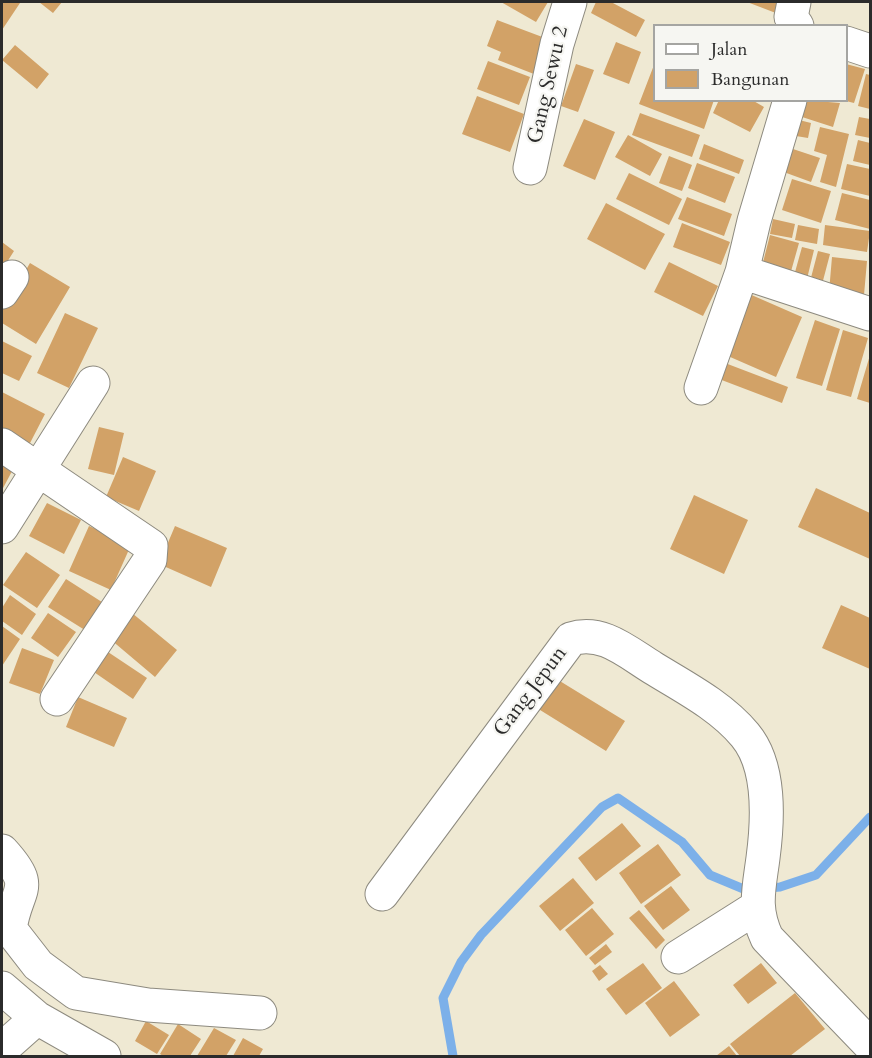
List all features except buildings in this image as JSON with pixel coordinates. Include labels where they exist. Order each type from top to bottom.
[{"type":"street","name":"Gang Sewu 2","points":[[530,168],[557,44],[570,2]]},
{"type":"street","points":[[794,2],[791,17],[796,24]]},
{"type":"street","points":[[848,44],[870,51]]},
{"type":"street","points":[[701,388],[742,272],[754,221],[789,102]]},
{"type":"street","points":[[742,272],[870,314]]},
{"type":"street","points":[[2,527],[93,383]]},
{"type":"street","points":[[2,445],[147,543],[152,549],[150,560],[57,699]]},
{"type":"street","name":"Gang Jepun","points":[[382,894],[571,639],[586,634],[606,639],[683,686],[719,712],[746,736],[763,773],[764,854],[757,904]]},
{"type":"street","points":[[2,850],[18,869],[23,887],[12,915],[10,929],[38,965],[76,993],[148,1005],[260,1013]]},
{"type":"street","points":[[678,957],[757,904],[767,938],[870,1045]]},
{"type":"street","points":[[2,988],[37,1018],[104,1056]]},
{"type":"street","points":[[2,1049],[37,1018]]},
{"type":"waterway","points":[[453,1056],[443,998],[461,962],[481,935],[602,807],[618,798],[682,842],[710,875],[746,890],[780,887],[816,875],[870,817]]}]
